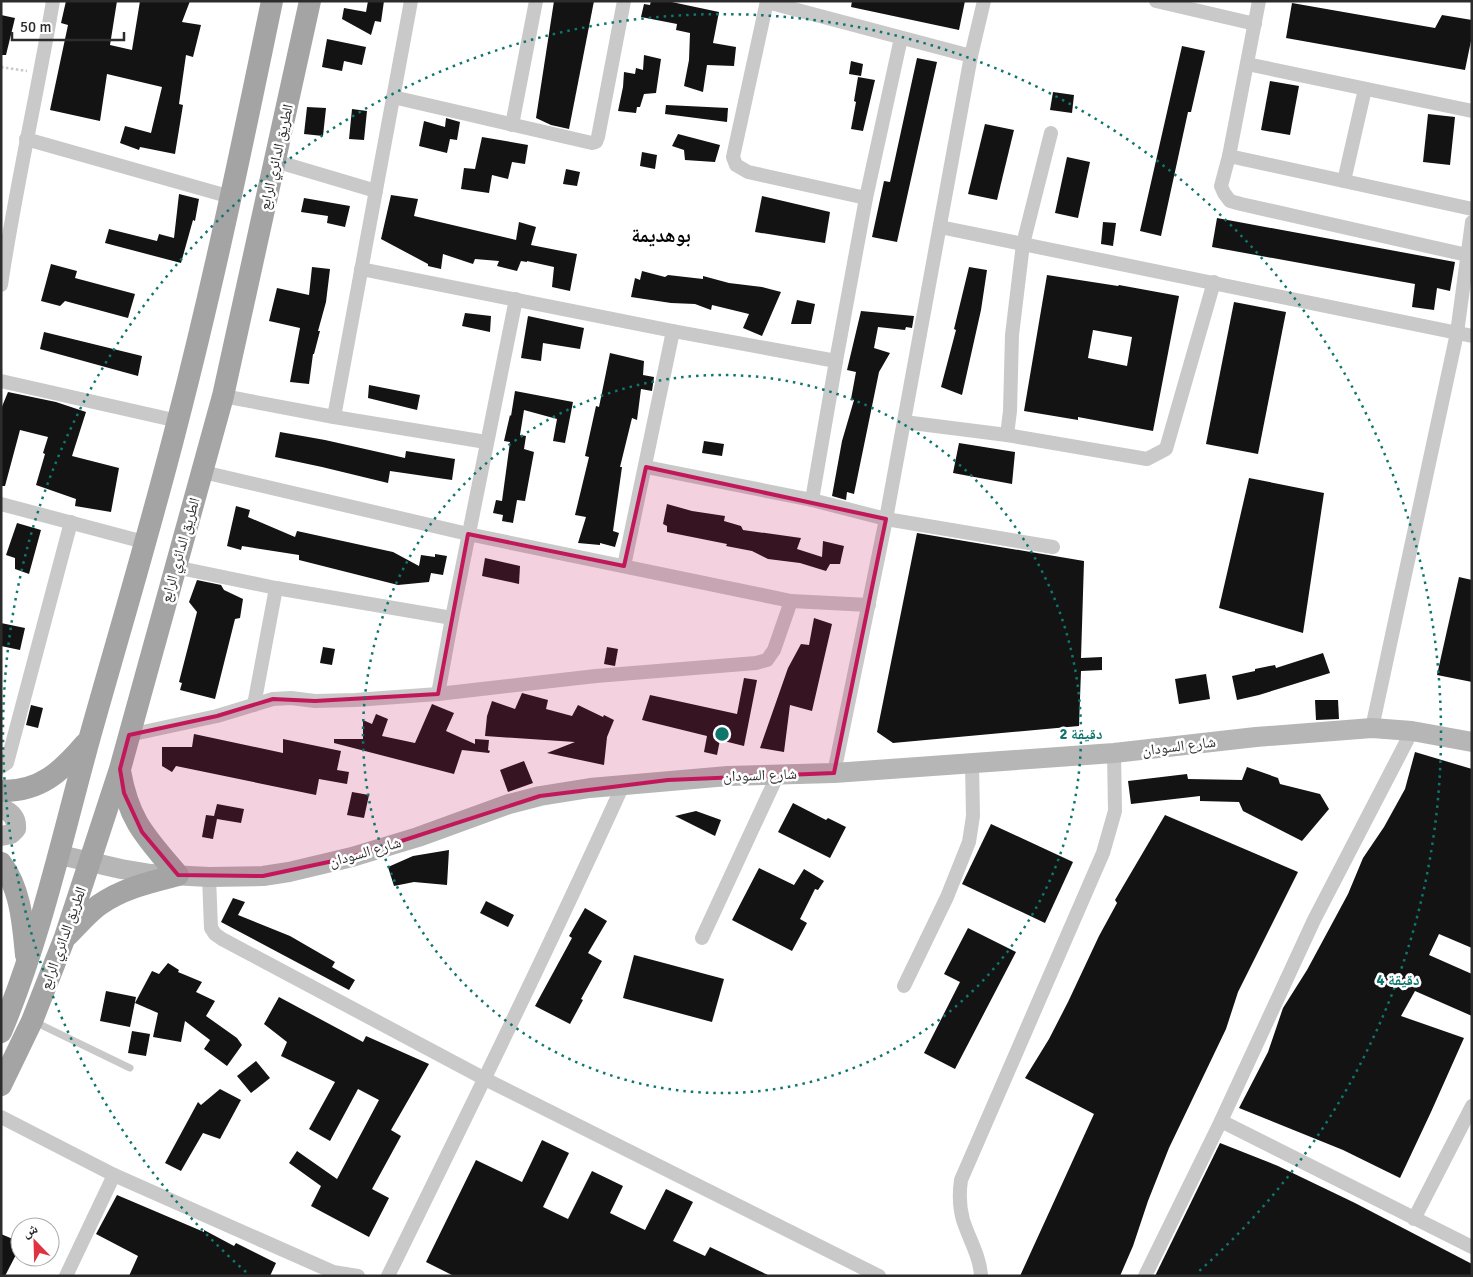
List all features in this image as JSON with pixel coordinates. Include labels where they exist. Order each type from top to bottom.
[{"type":"main road","name":"الطريق الدائري الرابع","points":[[1,1032],[27,962],[60,855],[89,740],[178,421],[231,197],[272,1]]},
{"type":"main road","name":"الطريق الدائري الرابع","points":[[1,1085],[32,1021],[65,937],[120,769],[223,396],[310,1]]},
{"type":"main road","points":[[261,52],[297,60]]},
{"type":"main road","name":"شارع السودان","points":[[60,855],[151,874],[209,877],[262,876],[289,872],[352,857],[418,837],[509,804],[540,796],[590,788],[728,776],[834,773],[972,764],[1114,753],[1256,737],[1372,728],[1412,731],[1472,742]]},
{"type":"main road","points":[[1,791],[30,788],[50,779],[66,767],[89,740]]},
{"type":"main road","points":[[65,937],[98,906],[119,893],[141,884],[178,875],[142,832],[131,813],[124,793],[120,769]]},
{"type":"main road","points":[[1,808],[12,814],[16,822],[16,829],[11,834],[1,836]]},
{"type":"main road","points":[[1,863],[14,885],[19,904],[27,962]]},
{"type":"street","points":[[1,285],[7,211],[26,139],[53,1]]},
{"type":"street","points":[[334,418],[411,1]]},
{"type":"street","points":[[512,125],[536,1]]},
{"type":"street","points":[[393,97],[592,144],[596,142],[598,137],[624,1]]},
{"type":"street","points":[[834,773],[886,518],[972,56],[984,1]]},
{"type":"street","points":[[1156,1],[1255,24]]},
{"type":"street","points":[[1259,1],[1229,156],[1221,186],[1224,194],[1230,200],[1468,255]]},
{"type":"street","points":[[866,198],[748,172],[736,165],[733,158],[767,2],[972,56]]},
{"type":"street","points":[[812,500],[866,198],[901,38]]},
{"type":"street","points":[[1247,64],[1472,111]]},
{"type":"street","points":[[1344,181],[1365,89]]},
{"type":"street","points":[[1007,435],[1010,411],[1012,335],[1023,244],[1051,134]]},
{"type":"street","points":[[26,139],[231,197]]},
{"type":"street","points":[[1229,156],[1472,209]]},
{"type":"street","points":[[275,161],[376,191]]},
{"type":"street","points":[[1372,728],[1457,333],[1472,222]]},
{"type":"street","points":[[940,226],[1472,336]]},
{"type":"street","points":[[362,269],[673,331],[836,361]]},
{"type":"street","points":[[904,422],[1007,435],[1147,459],[1166,449],[1214,282]]},
{"type":"street","points":[[438,694],[486,442],[516,299]]},
{"type":"street","points":[[624,566],[673,331]]},
{"type":"street","points":[[1,380],[178,421]]},
{"type":"street","points":[[223,396],[334,418],[486,442]]},
{"type":"street","points":[[646,467],[812,500],[886,518],[1053,547]]},
{"type":"street","points":[[203,472],[468,534],[791,601],[869,605]]},
{"type":"street","points":[[1,504],[144,542]]},
{"type":"street","points":[[1,767],[7,762],[70,522]]},
{"type":"street","points":[[176,567],[276,588],[452,618]]},
{"type":"street","points":[[254,705],[276,588]]},
{"type":"street","points":[[129,735],[217,716],[273,699],[291,698],[315,702],[438,694],[596,676],[756,663],[767,660],[774,650],[791,601]]},
{"type":"street","points":[[1145,1276],[1221,1121],[1314,920],[1412,731]]},
{"type":"street","points":[[981,1276],[981,1267],[963,1220],[959,1198],[961,1180],[1103,853],[1115,811],[1114,753]]},
{"type":"street","points":[[904,986],[947,897],[969,842],[973,816],[972,764]]},
{"type":"street","points":[[702,938],[778,774]]},
{"type":"street","points":[[388,1276],[569,904],[623,785]]},
{"type":"street","points":[[209,877],[211,928],[222,939],[485,1079],[878,1276]]},
{"type":"street","points":[[1414,1219],[1472,1106]]},
{"type":"street","points":[[1,1117],[114,1175],[333,1272],[358,1276]]},
{"type":"street","points":[[1221,1121],[1472,1247]]},
{"type":"street","points":[[66,1276],[114,1175]]},
{"type":"lane","points":[[32,1021],[130,1068]]},
{"type":"path","points":[[1,67],[40,74]]},
{"type":"highlighted area","points":[[646,467],[886,519],[834,773],[668,780],[540,796],[352,857],[263,876],[178,875],[142,832],[124,793],[120,769],[129,735],[217,716],[273,699],[315,701],[438,694],[468,534],[624,566]]},
{"type":"building","points":[[66,1],[117,1],[110,45],[132,50],[140,1],[190,1],[182,22],[201,25],[193,57],[186,55],[179,104],[183,105],[175,154],[140,147],[139,150],[120,143],[125,126],[151,133],[162,87],[107,74],[100,121],[50,110],[68,25],[61,23]]},
{"type":"building","points":[[368,1],[384,1],[381,22],[375,21],[371,35],[342,19],[344,8],[366,12]]},
{"type":"building","points":[[554,1],[594,1],[569,129],[551,125],[536,118]]},
{"type":"building","points":[[651,1],[667,1],[719,12],[713,43],[736,47],[734,66],[707,65],[703,92],[684,86],[689,60],[690,33],[676,30],[677,24],[641,17],[644,4],[650,5]]},
{"type":"building","points":[[852,1],[965,1],[959,30],[851,7]]},
{"type":"building","points":[[1292,3],[1435,28],[1442,15],[1472,20],[1472,36],[1465,70],[1286,38]]},
{"type":"building","points":[[1,15],[15,18],[6,55],[1,55]]},
{"type":"building","points":[[327,39],[366,47],[362,65],[344,61],[342,71],[322,67]]},
{"type":"building","points":[[1182,46],[1205,51],[1191,112],[1188,112],[1161,236],[1140,231]]},
{"type":"building","points":[[644,55],[661,59],[656,93],[644,94],[636,113],[618,111],[624,72],[635,74],[636,68],[643,70]]},
{"type":"building","points":[[917,58],[937,62],[897,242],[872,237],[884,181],[890,182]]},
{"type":"building","points":[[851,61],[863,64],[861,76],[849,74]]},
{"type":"building","points":[[858,77],[875,80],[863,131],[851,129]]},
{"type":"building","points":[[1270,81],[1299,86],[1290,135],[1261,130]]},
{"type":"building","points":[[1053,92],[1074,95],[1072,113],[1050,110]]},
{"type":"building","points":[[666,105],[728,108],[727,122],[665,114]]},
{"type":"building","points":[[307,107],[326,108],[323,136],[304,134]]},
{"type":"building","points":[[352,109],[367,111],[364,140],[349,139]]},
{"type":"building","points":[[1428,114],[1455,117],[1450,165],[1423,162]]},
{"type":"building","points":[[446,118],[460,122],[457,140],[450,139],[447,153],[419,146],[424,121],[445,127]]},
{"type":"building","points":[[985,124],[1014,130],[997,200],[968,194]]},
{"type":"building","points":[[678,134],[720,145],[715,162],[685,160],[684,150],[672,146]]},
{"type":"building","points":[[482,137],[528,145],[525,164],[512,162],[508,179],[492,175],[489,193],[461,189],[464,168],[475,169]]},
{"type":"building","points":[[642,152],[657,155],[655,169],[640,166]]},
{"type":"building","points":[[1067,157],[1090,162],[1078,218],[1055,213]]},
{"type":"building","points":[[566,169],[580,172],[577,186],[563,184]]},
{"type":"building","points":[[179,194],[199,199],[195,221],[193,220],[181,263],[105,243],[109,229],[157,241],[159,234],[174,238]]},
{"type":"building","points":[[391,195],[418,199],[414,216],[516,240],[519,222],[536,227],[531,245],[577,254],[570,291],[552,287],[554,267],[527,261],[521,261],[517,271],[497,266],[499,261],[475,259],[473,264],[443,254],[441,269],[428,266],[428,264],[381,239]]},
{"type":"building","points":[[762,196],[830,212],[825,243],[755,232]]},
{"type":"building","points":[[304,198],[350,206],[345,227],[327,223],[328,216],[301,212]]},
{"type":"building","points":[[1217,218],[1455,262],[1450,291],[1437,288],[1434,310],[1412,307],[1415,284],[1212,247]]},
{"type":"building","points":[[1103,222],[1116,223],[1113,246],[1101,244]]},
{"type":"building","points":[[51,264],[77,271],[75,278],[135,294],[128,318],[65,301],[60,306],[41,301]]},
{"type":"building","points":[[312,267],[330,269],[326,302],[313,354],[309,384],[290,382],[300,328],[269,321],[277,288],[309,295]]},
{"type":"building","points":[[969,267],[987,270],[981,310],[962,395],[941,387],[956,330],[954,329]]},
{"type":"building","points":[[642,271],[665,277],[668,275],[703,279],[703,276],[729,283],[762,287],[781,292],[762,336],[743,328],[749,314],[712,305],[711,310],[695,304],[671,303],[631,297],[635,278],[640,280]]},
{"type":"building","points":[[1047,275],[1179,296],[1153,431],[1078,417],[1078,420],[1024,411]],"holes":[[[1093,330],[1132,337],[1127,366],[1088,358]]]},
{"type":"building","points":[[797,300],[815,304],[811,324],[791,324]]},
{"type":"building","points":[[1234,302],[1286,312],[1258,454],[1206,444]]},
{"type":"building","points":[[861,311],[914,316],[912,328],[906,327],[905,330],[878,327],[874,348],[890,353],[879,372],[854,494],[847,492],[846,500],[832,496],[842,441],[854,400],[851,399],[856,372],[847,370]]},
{"type":"building","points":[[465,313],[491,316],[490,332],[462,326]]},
{"type":"building","points":[[528,316],[584,328],[580,349],[543,343],[541,361],[521,358]]},
{"type":"building","points":[[44,332],[142,356],[138,376],[40,349]]},
{"type":"building","points":[[610,353],[644,361],[643,375],[654,377],[652,391],[641,389],[637,420],[632,418],[620,467],[622,467],[613,531],[619,533],[615,547],[600,543],[600,545],[578,543],[586,517],[575,515],[589,457],[585,456],[596,406],[599,407]]},
{"type":"building","points":[[369,385],[420,395],[417,410],[368,398]]},
{"type":"building","points":[[515,391],[573,402],[565,443],[553,441],[557,419],[524,410],[520,435],[526,436],[524,449],[534,452],[525,501],[517,500],[513,523],[502,521],[503,515],[493,513],[496,500],[502,501],[510,442],[504,441]]},
{"type":"building","points":[[8,392],[56,402],[86,412],[72,456],[119,468],[111,512],[75,506],[76,499],[36,485],[48,437],[20,430],[5,486],[1,486],[1,409]]},
{"type":"building","points":[[280,432],[405,458],[406,451],[455,459],[452,480],[390,471],[388,483],[275,457]]},
{"type":"building","points":[[704,441],[724,444],[722,456],[702,453]]},
{"type":"building","points":[[959,443],[1015,452],[1012,484],[953,473]]},
{"type":"building","points":[[1249,478],[1324,493],[1303,633],[1219,608]]},
{"type":"building","points":[[667,504],[692,511],[725,516],[724,521],[741,526],[743,530],[801,538],[797,549],[822,557],[823,541],[844,546],[840,564],[830,564],[826,571],[800,563],[768,559],[752,551],[726,546],[727,544],[667,532],[667,526],[663,524]]},
{"type":"building","points":[[236,506],[250,510],[248,517],[295,537],[297,531],[393,552],[419,566],[421,555],[435,557],[435,554],[447,556],[443,575],[431,573],[429,582],[398,585],[299,560],[299,555],[242,546],[241,550],[227,546]]},
{"type":"building","points":[[17,523],[41,530],[29,574],[15,569],[15,558],[6,555]]},
{"type":"building","points":[[917,533],[1084,561],[1081,658],[1102,657],[1102,670],[1081,671],[1079,726],[893,743],[877,732]]},
{"type":"building","points":[[485,558],[520,566],[519,584],[482,576]]},
{"type":"building","points":[[1459,577],[1472,580],[1472,682],[1437,675]]},
{"type":"building","points":[[197,580],[221,585],[224,590],[243,599],[240,618],[235,619],[215,699],[180,690],[182,683],[179,682],[197,612],[189,602]]},
{"type":"building","points":[[814,618],[832,624],[812,711],[790,705],[784,752],[760,748],[788,668],[801,644],[809,645]]},
{"type":"building","points":[[1,623],[25,628],[20,650],[1,646]]},
{"type":"building","points":[[323,647],[335,649],[332,665],[320,663]]},
{"type":"building","points":[[607,647],[618,649],[615,666],[604,664]]},
{"type":"building","points":[[1323,653],[1330,673],[1237,700],[1232,676],[1275,665],[1276,668]]},
{"type":"building","points":[[1206,674],[1210,699],[1179,704],[1175,679]]},
{"type":"building","points":[[744,678],[757,680],[744,746],[720,740],[717,755],[704,752],[707,736],[642,720],[650,695],[737,714]]},
{"type":"building","points":[[522,693],[548,700],[546,709],[572,716],[578,705],[614,720],[607,737],[604,765],[547,753],[575,742],[485,736],[487,716],[492,701],[515,709]]},
{"type":"building","points":[[1315,700],[1338,700],[1339,719],[1316,720]]},
{"type":"building","points":[[432,704],[454,713],[446,731],[475,744],[475,739],[489,740],[489,753],[462,750],[454,774],[334,743],[334,739],[363,739],[363,720],[372,724],[376,714],[388,719],[382,736],[415,743]]},
{"type":"building","points":[[31,705],[43,708],[38,728],[26,725]]},
{"type":"building","points":[[194,734],[283,753],[283,739],[341,751],[337,770],[349,772],[347,784],[319,779],[316,795],[176,766],[172,772],[162,766],[162,747],[192,747]]},
{"type":"building","points":[[1415,752],[1472,769],[1472,948],[1439,934],[1429,955],[1472,974],[1472,1016],[1415,991],[1401,1016],[1464,1038],[1400,1178],[1343,1150],[1239,1108],[1268,1052],[1283,1008],[1307,970],[1348,894],[1363,858],[1384,827],[1405,789]]},
{"type":"building","points":[[524,761],[533,783],[508,792],[500,770]]},
{"type":"building","points":[[1247,767],[1278,778],[1280,784],[1320,794],[1329,809],[1302,841],[1243,811],[1239,802],[1200,801],[1200,796],[1131,804],[1128,781],[1187,774],[1188,779],[1242,780]]},
{"type":"building","points":[[352,792],[369,795],[364,818],[347,815]]},
{"type":"building","points":[[793,803],[826,820],[828,818],[846,827],[830,858],[778,832]]},
{"type":"building","points":[[217,804],[244,809],[241,823],[217,819],[213,839],[202,837],[206,815],[214,816]]},
{"type":"building","points":[[696,811],[721,820],[715,836],[675,816]]},
{"type":"building","points":[[1165,815],[1298,872],[1238,992],[1226,1029],[1169,1148],[1120,1276],[1020,1276],[1094,1114],[1025,1078],[1049,1039],[1068,1002],[1117,903],[1115,900]]},
{"type":"building","points":[[991,824],[1073,862],[1045,923],[962,884]]},
{"type":"building","points":[[449,850],[447,885],[414,882],[394,886],[388,867],[413,856]]},
{"type":"building","points":[[759,868],[794,885],[804,869],[824,881],[818,890],[815,889],[800,919],[807,923],[792,951],[732,920]]},
{"type":"building","points":[[233,898],[245,902],[238,915],[290,936],[335,962],[332,967],[355,980],[349,990],[221,922]]},
{"type":"building","points":[[486,901],[514,915],[508,927],[480,913]]},
{"type":"building","points":[[585,908],[607,921],[588,953],[602,961],[581,999],[583,1000],[570,1024],[535,1006],[572,938],[569,936]]},
{"type":"building","points":[[968,928],[1016,952],[955,1069],[924,1053],[960,982],[944,974]]},
{"type":"building","points":[[634,955],[724,979],[712,1022],[623,998]]},
{"type":"building","points":[[168,963],[179,970],[178,972],[202,982],[196,992],[215,1001],[206,1016],[237,1038],[242,1045],[227,1066],[204,1049],[210,1040],[185,1021],[181,1042],[153,1037],[158,1013],[135,1003],[152,971],[159,974]]},
{"type":"building","points":[[106,991],[136,997],[130,1027],[100,1021]]},
{"type":"building","points":[[279,997],[363,1042],[366,1036],[429,1064],[391,1130],[401,1136],[372,1189],[389,1198],[369,1237],[311,1206],[321,1186],[289,1163],[297,1151],[337,1179],[379,1100],[358,1089],[330,1141],[309,1129],[335,1082],[281,1056],[287,1042],[264,1024]]},
{"type":"building","points":[[132,1031],[150,1034],[146,1056],[128,1053]]},
{"type":"building","points":[[256,1061],[270,1078],[251,1093],[237,1076]]},
{"type":"building","points":[[220,1089],[241,1100],[220,1139],[203,1133],[181,1171],[165,1163],[198,1102],[201,1105]]},
{"type":"building","points":[[542,1140],[569,1153],[543,1207],[568,1219],[592,1171],[623,1186],[610,1213],[645,1230],[666,1189],[693,1202],[673,1241],[705,1256],[710,1247],[770,1276],[454,1276],[426,1262],[476,1160],[522,1182]]},
{"type":"building","points":[[1220,1143],[1278,1166],[1355,1203],[1472,1264],[1472,1276],[1155,1276]]},
{"type":"building","points":[[117,1195],[204,1232],[204,1230],[234,1246],[236,1243],[276,1263],[270,1276],[129,1276],[138,1256],[96,1234]]},
{"type":"building","points":[[1,1234],[10,1238],[10,1266],[5,1276],[1,1276]]},
{"type":"district","name":"بوهديمة","points":[[661,235]]}]
